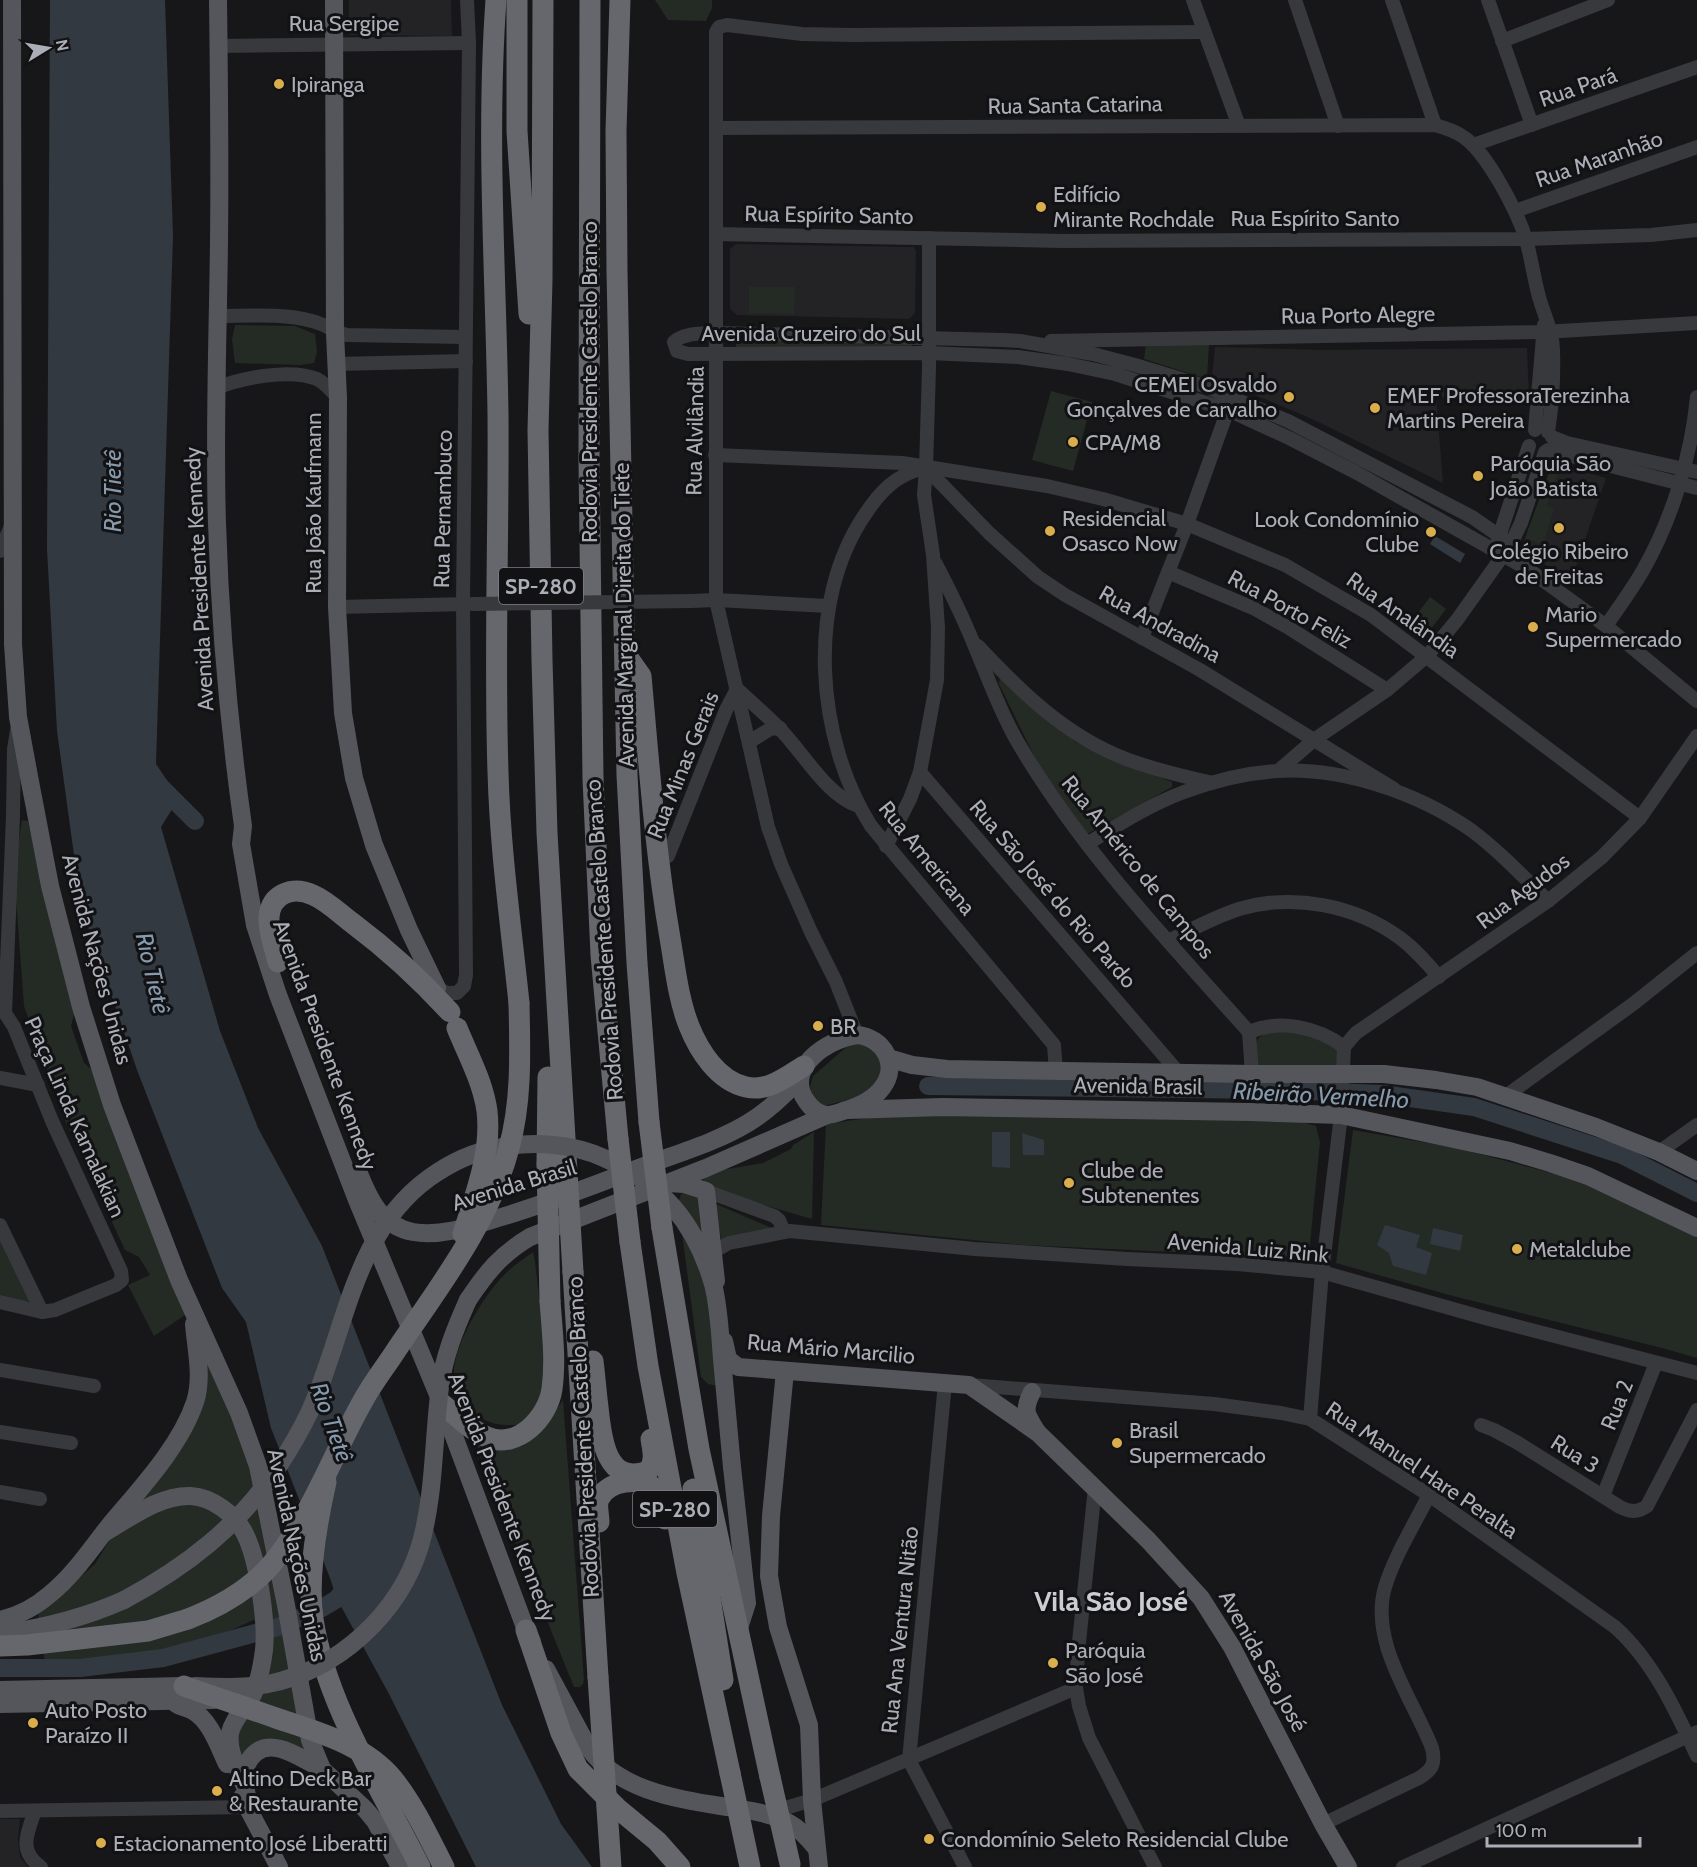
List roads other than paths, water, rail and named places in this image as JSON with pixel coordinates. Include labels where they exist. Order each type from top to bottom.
[{"type":"highway","points":[[0,1646],[148,1631],[188,1619],[224,1603],[264,1572],[283,1550],[328,1473],[346,1431],[366,1396],[485,1212],[510,1147],[518,1094],[519,1003],[500,831],[498,772],[496,290],[491,144],[496,0]]},
{"type":"highway","points":[[517,0],[517,131],[538,430]]},
{"type":"highway","name":"Rodovia Presidente Castelo Branco","points":[[543,0],[542,280],[538,430],[546,787],[573,1274],[611,1867]]},
{"type":"highway","name":"Rodovia Presidente Castelo Branco","points":[[590,0],[588,448],[592,779],[601,955],[618,1139],[648,1366],[687,1573],[750,1867]]},
{"type":"highway","name":"Avenida Marginal Direita do Tiete","points":[[620,0],[616,131],[617,259],[627,775],[637,963],[650,1122],[662,1228],[679,1339]]},
{"type":"highway","points":[[626,655],[640,676],[662,891],[677,982],[689,1026],[696,1042],[716,1069],[738,1085],[757,1089],[802,1073]]},
{"type":"highway","points":[[278,962],[268,919],[274,900],[281,894],[298,891],[307,893],[328,904],[386,949],[419,979],[453,1020]]},
{"type":"highway","points":[[442,1404],[479,1434],[493,1439],[508,1438],[524,1432],[543,1414],[552,1388],[547,1164],[546,946],[553,934]]},
{"type":"highway","points":[[437,988],[453,1020],[482,1091],[488,1125],[482,1172],[455,1260]]},
{"type":"highway","points":[[573,1274],[586,1298],[603,1442],[610,1461],[616,1467],[635,1474],[648,1471],[653,1464],[654,1453],[642,1387],[648,1366]]},
{"type":"highway","points":[[679,1339],[709,1501],[790,1865]]},
{"type":"highway","points":[[679,1339],[674,1359],[727,1702],[722,1740]]},
{"type":"highway","points":[[328,1473],[319,1512],[315,1546],[313,1618],[335,1696],[420,1867]]},
{"type":"highway","points":[[591,1569],[600,1547],[598,1501],[605,1491],[618,1484],[635,1482],[653,1487],[660,1498],[674,1559],[687,1573]]},
{"type":"highway","points":[[525,1630],[561,1732],[578,1768],[617,1808],[657,1841],[680,1867]]},
{"type":"highway","points":[[178,1693],[341,1741],[358,1749],[393,1779],[444,1867]]},
{"type":"main road","name":"Avenida Nações Unidas","points":[[12,0],[6,344],[12,522],[13,644],[18,717],[50,886],[84,1019],[111,1105],[179,1280],[239,1413],[258,1466],[310,1740],[322,1769],[375,1821],[400,1867]]},
{"type":"main road","name":"Avenida Presidente Kennedy","points":[[218,0],[220,175],[216,522],[221,622],[243,826],[241,844],[255,925],[278,995],[357,1200],[442,1404],[525,1630],[588,1747],[609,1771],[624,1780],[693,1801],[766,1814],[800,1830],[816,1848]]},
{"type":"main road","name":"Rua João Kaufmann","points":[[334,0],[339,676],[348,751],[362,807],[374,845],[409,930],[437,988]]},
{"type":"main road","name":"Avenida Brasil","points":[[243,826],[249,842],[264,923],[353,1160],[369,1197],[385,1219],[413,1232],[443,1232],[475,1226],[523,1211],[678,1154],[749,1122],[772,1106],[802,1073],[813,1055],[847,1036],[857,1035]]},
{"type":"main road","points":[[857,1035],[864,1035],[877,1041],[888,1058]]},
{"type":"main road","name":"Avenida Brasil","points":[[847,1110],[871,1098],[883,1088],[889,1074],[888,1058],[928,1068],[1056,1072],[1384,1074],[1477,1087],[1596,1127],[1659,1152],[1697,1171]]},
{"type":"main road","points":[[802,1073],[802,1093],[809,1105],[827,1115]]},
{"type":"main road","name":"Avenida Brasil","points":[[178,1693],[267,1684],[290,1678],[323,1663],[354,1643],[380,1617],[394,1598],[408,1576],[420,1546],[429,1502],[440,1387],[450,1341],[468,1300],[491,1267],[515,1246],[530,1237],[706,1168],[827,1115],[847,1110],[942,1107],[1341,1115],[1510,1151],[1550,1163],[1588,1176],[1697,1228]]},
{"type":"main road","points":[[0,1634],[36,1629],[69,1620],[124,1599],[156,1583],[208,1546],[254,1502],[279,1466],[310,1409],[357,1275],[376,1237],[395,1210],[422,1183],[440,1171],[470,1155],[518,1144],[561,1145],[594,1153],[627,1168],[667,1199],[698,1244],[713,1285],[719,1327],[747,1603],[738,1631]]},
{"type":"main road","points":[[668,1182],[706,1191]]},
{"type":"main road","name":"Rua Mário Marcilio","points":[[706,1191],[723,1340],[728,1359],[738,1367],[969,1385]]},
{"type":"main road","points":[[0,1620],[28,1609],[48,1596],[73,1572],[168,1452],[190,1415],[196,1399],[199,1377],[191,1305]]},
{"type":"main road","points":[[785,1371],[771,1516],[769,1576],[778,1627],[809,1725],[812,1800],[819,1867]]},
{"type":"main road","name":"Avenida São José","points":[[969,1385],[1038,1434],[1095,1487],[1190,1584],[1232,1647],[1323,1824],[1348,1867]]},
{"type":"main road","points":[[1032,1392],[1027,1404],[1027,1418],[1038,1434]]},
{"type":"main road","points":[[104,1533],[142,1510],[171,1498],[192,1496],[215,1502],[244,1531],[254,1558],[263,1616],[264,1649],[252,1697],[235,1721],[229,1742],[231,1756],[248,1797],[247,1807]]},
{"type":"main road","points":[[0,1690],[178,1693],[207,1700],[252,1697]]},
{"type":"main road","points":[[0,1704],[178,1693]]},
{"type":"main road","points":[[178,1693],[177,1706],[192,1710],[203,1721],[219,1748],[279,1867]]},
{"type":"main road","points":[[241,1780],[244,1767],[249,1760],[257,1752],[267,1747],[282,1749],[322,1769]]},
{"type":"street","name":"Rua Pernambuco","points":[[437,988],[454,994],[463,989],[465,981],[468,604],[465,337],[469,43],[467,0]]},
{"type":"street","points":[[1193,0],[1239,126]]},
{"type":"street","points":[[1295,0],[1338,126]]},
{"type":"street","points":[[1278,771],[1315,740],[1387,690],[1427,656],[1457,620],[1494,569],[1503,550],[1521,523],[1546,441],[1551,412],[1553,349],[1547,332],[1526,238],[1515,211],[1473,145],[1456,132],[1436,125],[1392,0]]},
{"type":"street","points":[[1488,0],[1533,125]]},
{"type":"street","points":[[1502,41],[1608,0]]},
{"type":"street","name":"Rua Alvilândia","points":[[857,1035],[837,982],[780,864],[768,827],[716,600],[715,455],[718,333],[715,42],[719,27],[727,25],[802,34],[1204,32]]},
{"type":"street","name":"Rua Sergipe","points":[[219,46],[469,43]]},
{"type":"street","name":"Rua Pará","points":[[1473,145],[1697,67]]},
{"type":"street","name":"Rua Santa Catarina","points":[[716,128],[1436,125]]},
{"type":"street","name":"Rua Maranhão","points":[[1515,211],[1697,147]]},
{"type":"street","name":"Rua Espírito Santo","points":[[716,234],[1063,241],[1526,238],[1651,235],[1697,230]]},
{"type":"street","points":[[886,846],[910,799],[920,772],[937,680],[938,628],[933,555],[924,495],[929,353],[929,238]]},
{"type":"street","points":[[217,316],[291,318],[322,324],[335,333],[347,335],[465,337]]},
{"type":"street","name":"Rua Porto Alegre","points":[[1020,342],[1547,332],[1697,323]]},
{"type":"street","name":"Avenida Cruzeiro do Sul","points":[[718,333],[929,337],[1020,342],[1093,354],[1135,365],[1230,404],[1091,368],[1018,357],[929,353],[718,354],[680,352],[675,350],[674,345],[675,340],[682,337],[718,333]]},
{"type":"street","points":[[336,364],[466,361]]},
{"type":"street","points":[[216,388],[246,378],[301,376],[321,382],[338,398]]},
{"type":"street","points":[[1606,626],[1650,556],[1679,484],[1690,470],[1697,397]]},
{"type":"street","points":[[1230,404],[1288,421],[1447,502],[1499,536]]},
{"type":"street","points":[[1142,638],[1187,524],[1230,404]]},
{"type":"street","points":[[1230,404],[1289,438],[1503,550],[1606,626],[1697,701]]},
{"type":"street","points":[[1503,550],[1499,536],[1529,446],[1528,438],[1567,442],[1690,470]]},
{"type":"street","points":[[1546,441],[1697,488]]},
{"type":"street","name":"Rua Analândia","points":[[715,455],[902,463],[1047,486],[1103,499],[1187,524],[1285,565],[1371,615],[1640,818]]},
{"type":"street","points":[[863,463],[880,471],[883,476],[883,485],[878,496]]},
{"type":"street","name":"Rua Americana","points":[[926,468],[902,475],[878,496],[861,519],[846,549],[828,606],[826,638],[828,706],[837,752],[858,806],[886,846],[1054,1045],[1056,1072]]},
{"type":"street","name":"Rua Andradina","points":[[926,468],[989,533],[1038,578],[1200,670],[1394,789]]},
{"type":"street","points":[[0,551],[12,522]]},
{"type":"street","name":"Rua Américo de Campos","points":[[933,555],[972,638],[1006,720],[1017,742],[1049,791],[1088,844],[1168,942],[1249,1032]]},
{"type":"street","name":"Rua Porto Feliz","points":[[1168,572],[1253,608],[1387,690]]},
{"type":"street","points":[[337,607],[716,600],[828,606]]},
{"type":"street","points":[[972,638],[1027,696],[1057,722],[1080,736],[1124,758],[1172,774],[1211,783]]},
{"type":"street","points":[[737,689],[780,728],[836,793],[849,803],[858,806]]},
{"type":"street","name":"Rua Minas Gerais","points":[[668,856],[726,710],[737,689]]},
{"type":"street","name":"Praça Linda Kamalakian","points":[[18,717],[14,749],[5,914],[3,1011],[14,1027],[52,1121],[121,1271],[122,1280],[116,1285],[66,1307],[42,1312]]},
{"type":"street","points":[[749,742],[770,729],[780,728]]},
{"type":"street","name":"Rua Agudos","points":[[1344,1047],[1356,1033],[1548,901],[1602,857],[1640,818],[1697,736]]},
{"type":"street","points":[[1088,844],[1155,805],[1211,783],[1278,771],[1322,773],[1394,789],[1422,802],[1470,830],[1500,853],[1548,901]]},
{"type":"street","name":"Rua São José do Rio Pardo","points":[[920,772],[1178,1072]]},
{"type":"street","points":[[1168,942],[1213,919],[1240,909],[1273,902],[1303,903],[1333,907],[1382,926],[1408,945],[1438,977]]},
{"type":"street","points":[[1506,1096],[1633,1004],[1697,953]]},
{"type":"street","points":[[1252,1074],[1249,1032],[1261,1028],[1304,1028],[1331,1037],[1344,1047],[1341,1115],[1322,1272],[1310,1419]]},
{"type":"street","points":[[1149,1072],[1154,1044]]},
{"type":"street","points":[[0,1078],[38,1085]]},
{"type":"street","points":[[1659,1152],[1697,1125]]},
{"type":"street","points":[[706,1191],[774,1216],[779,1220],[784,1233]]},
{"type":"street","points":[[0,1225],[42,1312]]},
{"type":"street","name":"Avenida Luiz Rink","points":[[713,1252],[729,1243],[790,1231],[975,1249],[1237,1264],[1322,1272],[1697,1373]]},
{"type":"street","points":[[0,1302],[42,1312]]},
{"type":"street","name":"Rua 2","points":[[1603,1496],[1656,1363]]},
{"type":"street","points":[[0,1370],[94,1386]]},
{"type":"street","name":"Rua Ana Ventura Nitão","points":[[945,1383],[909,1760],[965,1867]]},
{"type":"street","name":"Rua Mário Marcilio","points":[[969,1385],[1032,1392]]},
{"type":"street","name":"Rua Manuel Hare Peralta","points":[[1032,1392],[1214,1404],[1310,1419],[1429,1495],[1616,1627],[1653,1672],[1692,1734],[1697,1756]]},
{"type":"street","name":"Rua 3","points":[[1481,1425],[1518,1443],[1629,1511],[1641,1510],[1647,1506],[1697,1410]]},
{"type":"street","points":[[0,1431],[71,1443]]},
{"type":"street","points":[[1095,1487],[1076,1688],[1089,1738],[1155,1867]]},
{"type":"street","points":[[0,1492],[40,1499]]},
{"type":"street","points":[[1323,1824],[1419,1778],[1433,1766],[1432,1748],[1384,1638],[1381,1606],[1384,1590],[1394,1565],[1429,1495]]},
{"type":"street","points":[[766,1814],[812,1800],[1076,1688]]},
{"type":"street","points":[[1403,1867],[1692,1734]]},
{"type":"street","points":[[0,1811],[247,1807]]},
{"type":"street","points":[[35,1811],[26,1838],[32,1861],[41,1867]]},
{"type":"water","name":"Rio Tietê","points":[[50,0],[165,0],[173,236],[156,764],[179,798],[161,827],[220,1031],[258,1128],[322,1246],[502,1705],[561,1824],[592,1867],[476,1867],[389,1694],[337,1599],[271,1428],[246,1322],[222,1288],[137,1070],[81,906],[57,731],[47,549]]},
{"type":"water","points":[[1435,536],[1465,554],[1460,563],[1430,544]]},
{"type":"water","points":[[992,1132],[1010,1132],[1010,1168],[992,1167]]},
{"type":"water","points":[[1022,1133],[1044,1140],[1044,1155],[1023,1155]]},
{"type":"water","points":[[1385,1225],[1420,1235],[1416,1247],[1432,1253],[1426,1275],[1393,1266],[1389,1253],[1377,1245]]},
{"type":"water","points":[[1433,1228],[1463,1235],[1460,1251],[1430,1244]]},
{"type":"waterway","name":"Ribeirão Vermelho","points":[[160,786],[195,821]]},
{"type":"waterway","name":"Ribeirão Vermelho","points":[[928,1086],[1282,1090],[1382,1094],[1474,1107],[1622,1155],[1697,1193]]},
{"type":"waterway","points":[[0,1668],[80,1668],[163,1658],[278,1627],[337,1599],[350,1581]]},
{"type":"place","name":"Ipiranga","points":[[279,84]]},
{"type":"place","name":"Edifício Mirante Rochdale","points":[[1041,207]]},
{"type":"place","name":"CEMEI Osvaldo Gonçalves de Carvalho","points":[[1289,397]]},
{"type":"place","name":"EMEF ProfessoraTerezinha Martins Pereira","points":[[1375,408]]},
{"type":"place","name":"CPA/M8","points":[[1073,442]]},
{"type":"place","name":"Paróquia São João Batista","points":[[1478,476]]},
{"type":"place","name":"Colégio Ribeiro de Freitas","points":[[1559,528]]},
{"type":"place","name":"Residencial Osasco Now","points":[[1050,531]]},
{"type":"place","name":"Look Condomínio Clube","points":[[1431,532]]},
{"type":"place","name":"Mario Supermercado","points":[[1533,627]]},
{"type":"place","name":"BR","points":[[818,1026]]},
{"type":"place","name":"Clube de Subtenentes","points":[[1069,1183]]},
{"type":"place","name":"Metalclube","points":[[1517,1249]]},
{"type":"place","name":"Brasil Supermercado","points":[[1117,1443]]},
{"type":"place","name":"Paróquia São José","points":[[1053,1663]]},
{"type":"place","name":"Auto Posto Paraízo II","points":[[33,1723]]},
{"type":"place","name":"Altino Deck Bar & Restaurante","points":[[217,1791]]},
{"type":"place","name":"Condomínio Seleto Residencial Clube","points":[[929,1839]]},
{"type":"place","name":"Estacionamento José Liberatti","points":[[101,1843]]},
{"type":"district","name":"Vila São José","points":[[1111,1601]]}]
